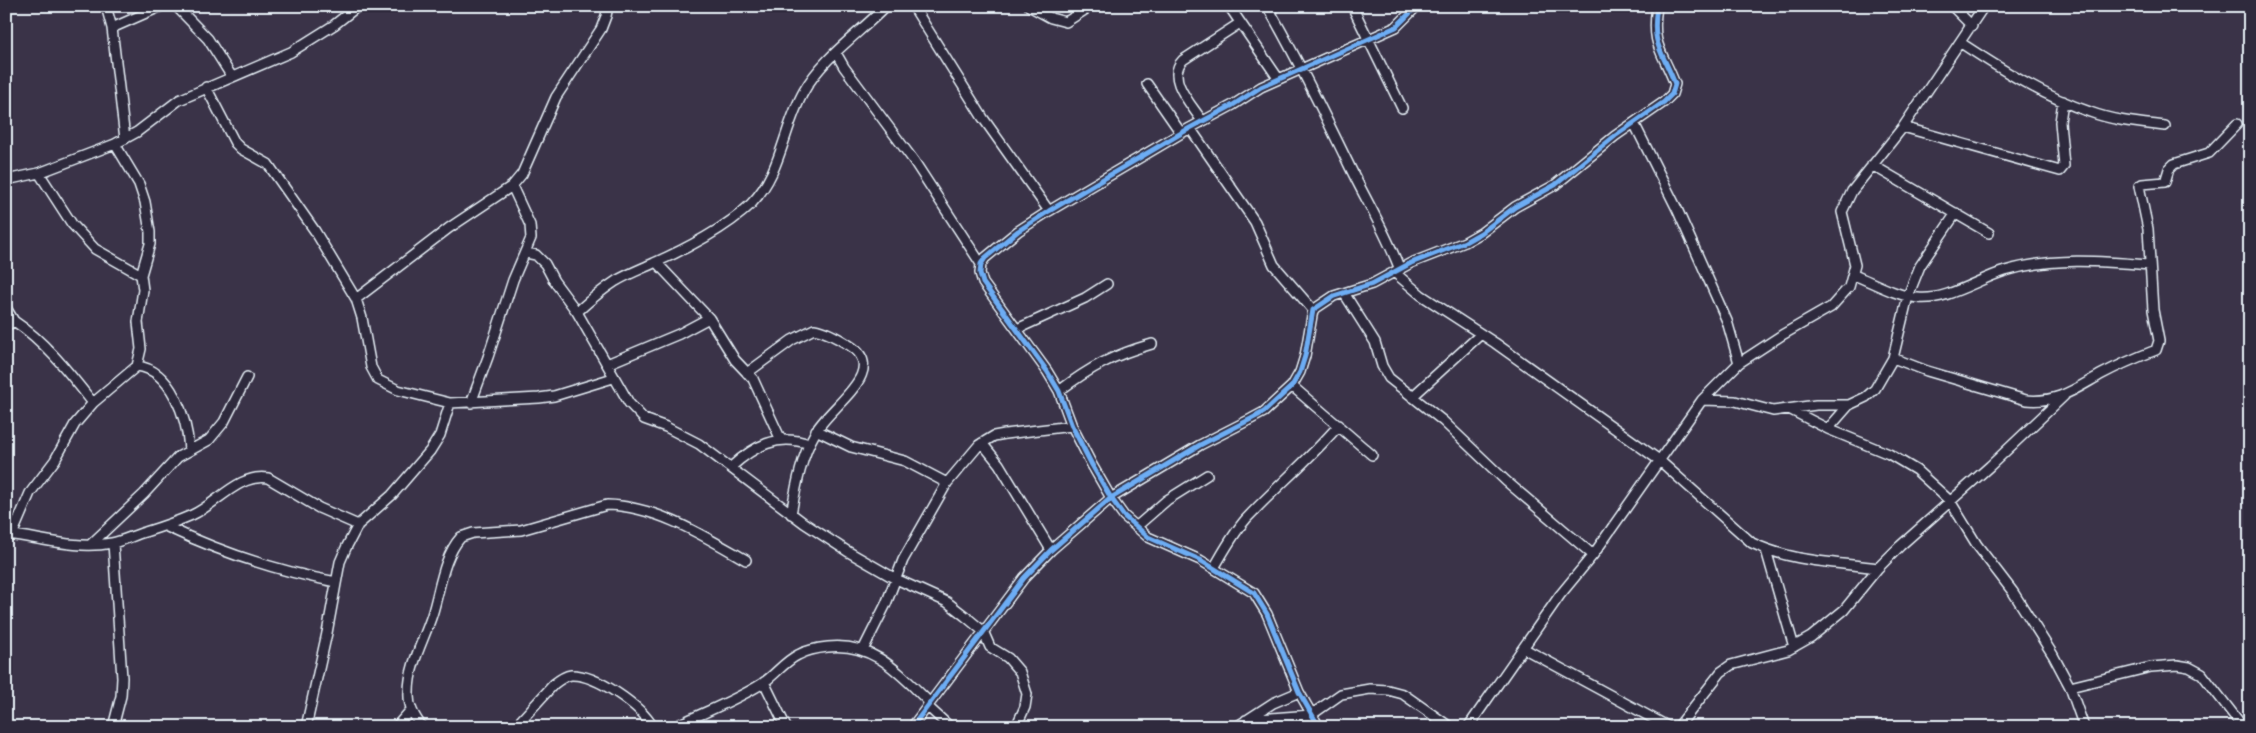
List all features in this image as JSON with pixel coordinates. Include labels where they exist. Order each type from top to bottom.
[{"type":"street","points":[[106,6],[112,28],[125,139]]},
{"type":"street","points":[[112,28],[162,6]]},
{"type":"street","points":[[176,6],[208,39],[232,77]]},
{"type":"street","points":[[6,180],[39,173],[115,144],[137,132],[179,100],[291,52],[334,25],[358,6]]},
{"type":"street","points":[[356,299],[449,228],[512,186],[522,174],[556,97],[601,30],[608,6]]},
{"type":"street","points":[[577,312],[616,280],[656,262],[719,228],[740,214],[752,203],[770,177],[780,158],[804,90],[853,35],[886,6]]},
{"type":"street","points":[[913,6],[983,118],[1049,211]]},
{"type":"street","points":[[1029,6],[1050,18],[1066,22],[1091,6]]},
{"type":"street","points":[[1229,6],[1278,78]]},
{"type":"street","points":[[1267,6],[1302,68],[1387,238],[1397,271],[1421,295],[1481,334],[1659,460],[1752,543],[1766,550],[1801,559],[1878,568]]},
{"type":"street","points":[[1352,6],[1402,108]]},
{"type":"street","points":[[1319,727],[1299,692],[1270,621],[1254,593],[1214,568],[1148,537],[1136,527],[1111,498],[1072,426],[1059,392],[1047,371],[983,283],[980,273],[981,264],[990,252],[1049,211],[1278,78],[1396,27],[1417,6]]},
{"type":"street","points":[[912,727],[1024,578],[1051,550],[1111,498],[1200,445],[1264,412],[1292,386],[1300,372],[1305,356],[1313,310],[1334,296],[1372,284],[1481,233],[1515,207],[1568,176],[1615,136],[1664,102],[1674,88],[1670,71],[1660,54],[1655,39],[1654,26],[1658,6]]},
{"type":"street","points":[[1952,6],[1972,26]]},
{"type":"street","points":[[1468,727],[1560,595],[1593,554],[1702,400],[1739,363],[1782,335],[1831,307],[1848,287],[1854,275],[1854,253],[1842,212],[1852,191],[1903,127],[1984,6]]},
{"type":"street","points":[[1202,121],[1176,78],[1177,68],[1183,60],[1240,23]]},
{"type":"street","points":[[1961,42],[2005,71],[2064,102],[2091,113],[2165,126]]},
{"type":"street","points":[[836,53],[854,81],[884,118],[914,161],[981,264]]},
{"type":"street","points":[[1147,84],[1181,133]]},
{"type":"street","points":[[206,87],[234,142],[241,149],[268,164],[315,232],[356,299],[362,318],[371,367],[378,380],[398,390],[450,403],[471,403],[554,396],[613,378]]},
{"type":"street","points":[[1903,127],[2060,171],[2064,166],[2060,122],[2064,102]]},
{"type":"street","points":[[1634,123],[1666,186],[1727,321],[1739,363]]},
{"type":"street","points":[[1678,727],[1721,672],[1731,665],[1775,655],[1794,647],[1811,637],[1844,610],[1878,568],[2064,396],[2103,374],[2158,348],[2149,265],[2148,230],[2140,184],[2165,182],[2169,169],[2174,164],[2209,153],[2237,124]]},
{"type":"street","points":[[1190,128],[1255,222],[1274,265],[1313,310]]},
{"type":"street","points":[[115,144],[139,184],[146,202],[150,244],[141,275],[143,290],[138,330],[141,349],[137,366],[93,403],[75,424],[54,460],[30,493],[9,534],[60,544],[90,545],[113,543],[165,526],[194,514],[249,478],[259,476],[268,478],[319,508],[358,525]]},
{"type":"street","points":[[1872,165],[1989,233]]},
{"type":"street","points":[[39,173],[72,224],[94,250],[141,275]]},
{"type":"street","points":[[471,403],[488,357],[512,280],[532,238],[531,231],[512,186]]},
{"type":"street","points":[[1828,429],[1849,405],[1866,397],[1875,389],[1893,358],[1908,296],[1923,261],[1956,213]]},
{"type":"street","points":[[526,253],[536,255],[545,264],[554,281],[577,312],[613,378],[640,416],[699,444],[791,514],[847,551],[894,578],[947,602],[983,632],[990,646],[1014,664],[1024,682],[1027,694],[1025,707],[1016,727]]},
{"type":"street","points":[[1854,275],[1908,296],[1927,298],[1943,295],[2006,271],[2045,264],[2085,260],[2149,265]]},
{"type":"street","points":[[656,262],[709,318],[729,352],[757,385],[781,440]]},
{"type":"street","points":[[1017,329],[1085,298],[1107,284]]},
{"type":"street","points":[[1344,294],[1375,342],[1382,366],[1390,378],[1443,421],[1506,481],[1593,554]]},
{"type":"street","points":[[6,308],[10,324],[57,359],[93,403]]},
{"type":"street","points":[[607,364],[679,334],[709,318]]},
{"type":"street","points":[[747,372],[792,340],[814,329],[839,339],[854,348],[862,356],[864,362],[861,378],[816,430],[809,444],[791,514]]},
{"type":"street","points":[[1412,397],[1481,334]]},
{"type":"street","points":[[1059,392],[1088,370],[1101,363],[1152,344]]},
{"type":"street","points":[[1893,358],[1927,371],[2026,400],[2041,401],[2064,396]]},
{"type":"street","points":[[137,366],[152,370],[166,383],[174,394],[188,429],[189,449]]},
{"type":"street","points":[[90,545],[144,494],[178,457],[189,449],[209,440],[224,422],[247,377]]},
{"type":"street","points":[[1292,386],[1339,425],[1372,456]]},
{"type":"street","points":[[1702,400],[1735,401],[1773,411],[1816,405],[1849,405]]},
{"type":"street","points":[[306,727],[340,562],[358,525],[392,495],[419,466],[440,435],[450,403]]},
{"type":"street","points":[[1789,409],[1828,429],[1889,454],[1916,470],[1950,501],[1977,544],[2028,614],[2070,687],[2084,727]]},
{"type":"street","points":[[1214,568],[1235,533],[1246,519],[1304,463],[1339,425]]},
{"type":"street","points":[[863,650],[886,604],[894,578],[911,544],[947,483],[982,443],[994,436],[1072,426]]},
{"type":"street","points":[[816,430],[850,446],[905,461],[947,483]]},
{"type":"street","points":[[731,467],[747,452],[758,446],[792,439],[809,444]]},
{"type":"street","points":[[982,443],[999,464],[1051,550]]},
{"type":"street","points":[[1136,527],[1167,500],[1207,475]]},
{"type":"street","points":[[422,727],[411,710],[409,690],[412,672],[439,593],[448,559],[455,543],[461,537],[473,533],[521,530],[608,505],[655,514],[746,560]]},
{"type":"street","points":[[165,526],[260,564],[336,582]]},
{"type":"street","points":[[113,543],[122,678],[121,696],[113,727]]},
{"type":"street","points":[[1766,550],[1794,647]]},
{"type":"street","points":[[674,727],[734,700],[764,682],[796,656],[806,651],[838,646],[863,650],[879,658],[897,672],[950,727]]},
{"type":"street","points":[[1523,648],[1669,727]]},
{"type":"street","points":[[2070,687],[2151,667],[2177,665],[2189,667],[2202,674],[2243,727]]},
{"type":"street","points":[[515,727],[554,684],[561,678],[570,675],[595,681],[632,703],[643,712],[653,727]]},
{"type":"street","points":[[764,682],[786,727]]},
{"type":"street","points":[[1246,720],[1311,715],[1341,694],[1370,689],[1388,690],[1403,694],[1450,727]]},
{"type":"street","points":[[1236,727],[1273,703],[1299,692]]},
{"type":"street","points":[[396,727],[411,710]]},
{"type":"cycle path","points":[[1319,727],[1299,692],[1267,614],[1254,593],[1200,560],[1148,537],[1124,516],[1092,465],[1072,426],[1059,391],[1047,371],[983,283],[980,273],[981,264],[985,258],[1018,231],[1049,211],[1261,87],[1396,27],[1417,6]]},
{"type":"cycle path","points":[[912,727],[1024,578],[1051,550],[1111,498],[1200,445],[1264,412],[1292,386],[1300,372],[1305,356],[1313,310],[1334,296],[1372,284],[1411,263],[1465,242],[1481,233],[1515,207],[1555,185],[1615,136],[1664,102],[1672,94],[1675,84],[1657,39],[1655,30],[1657,6]]}]
